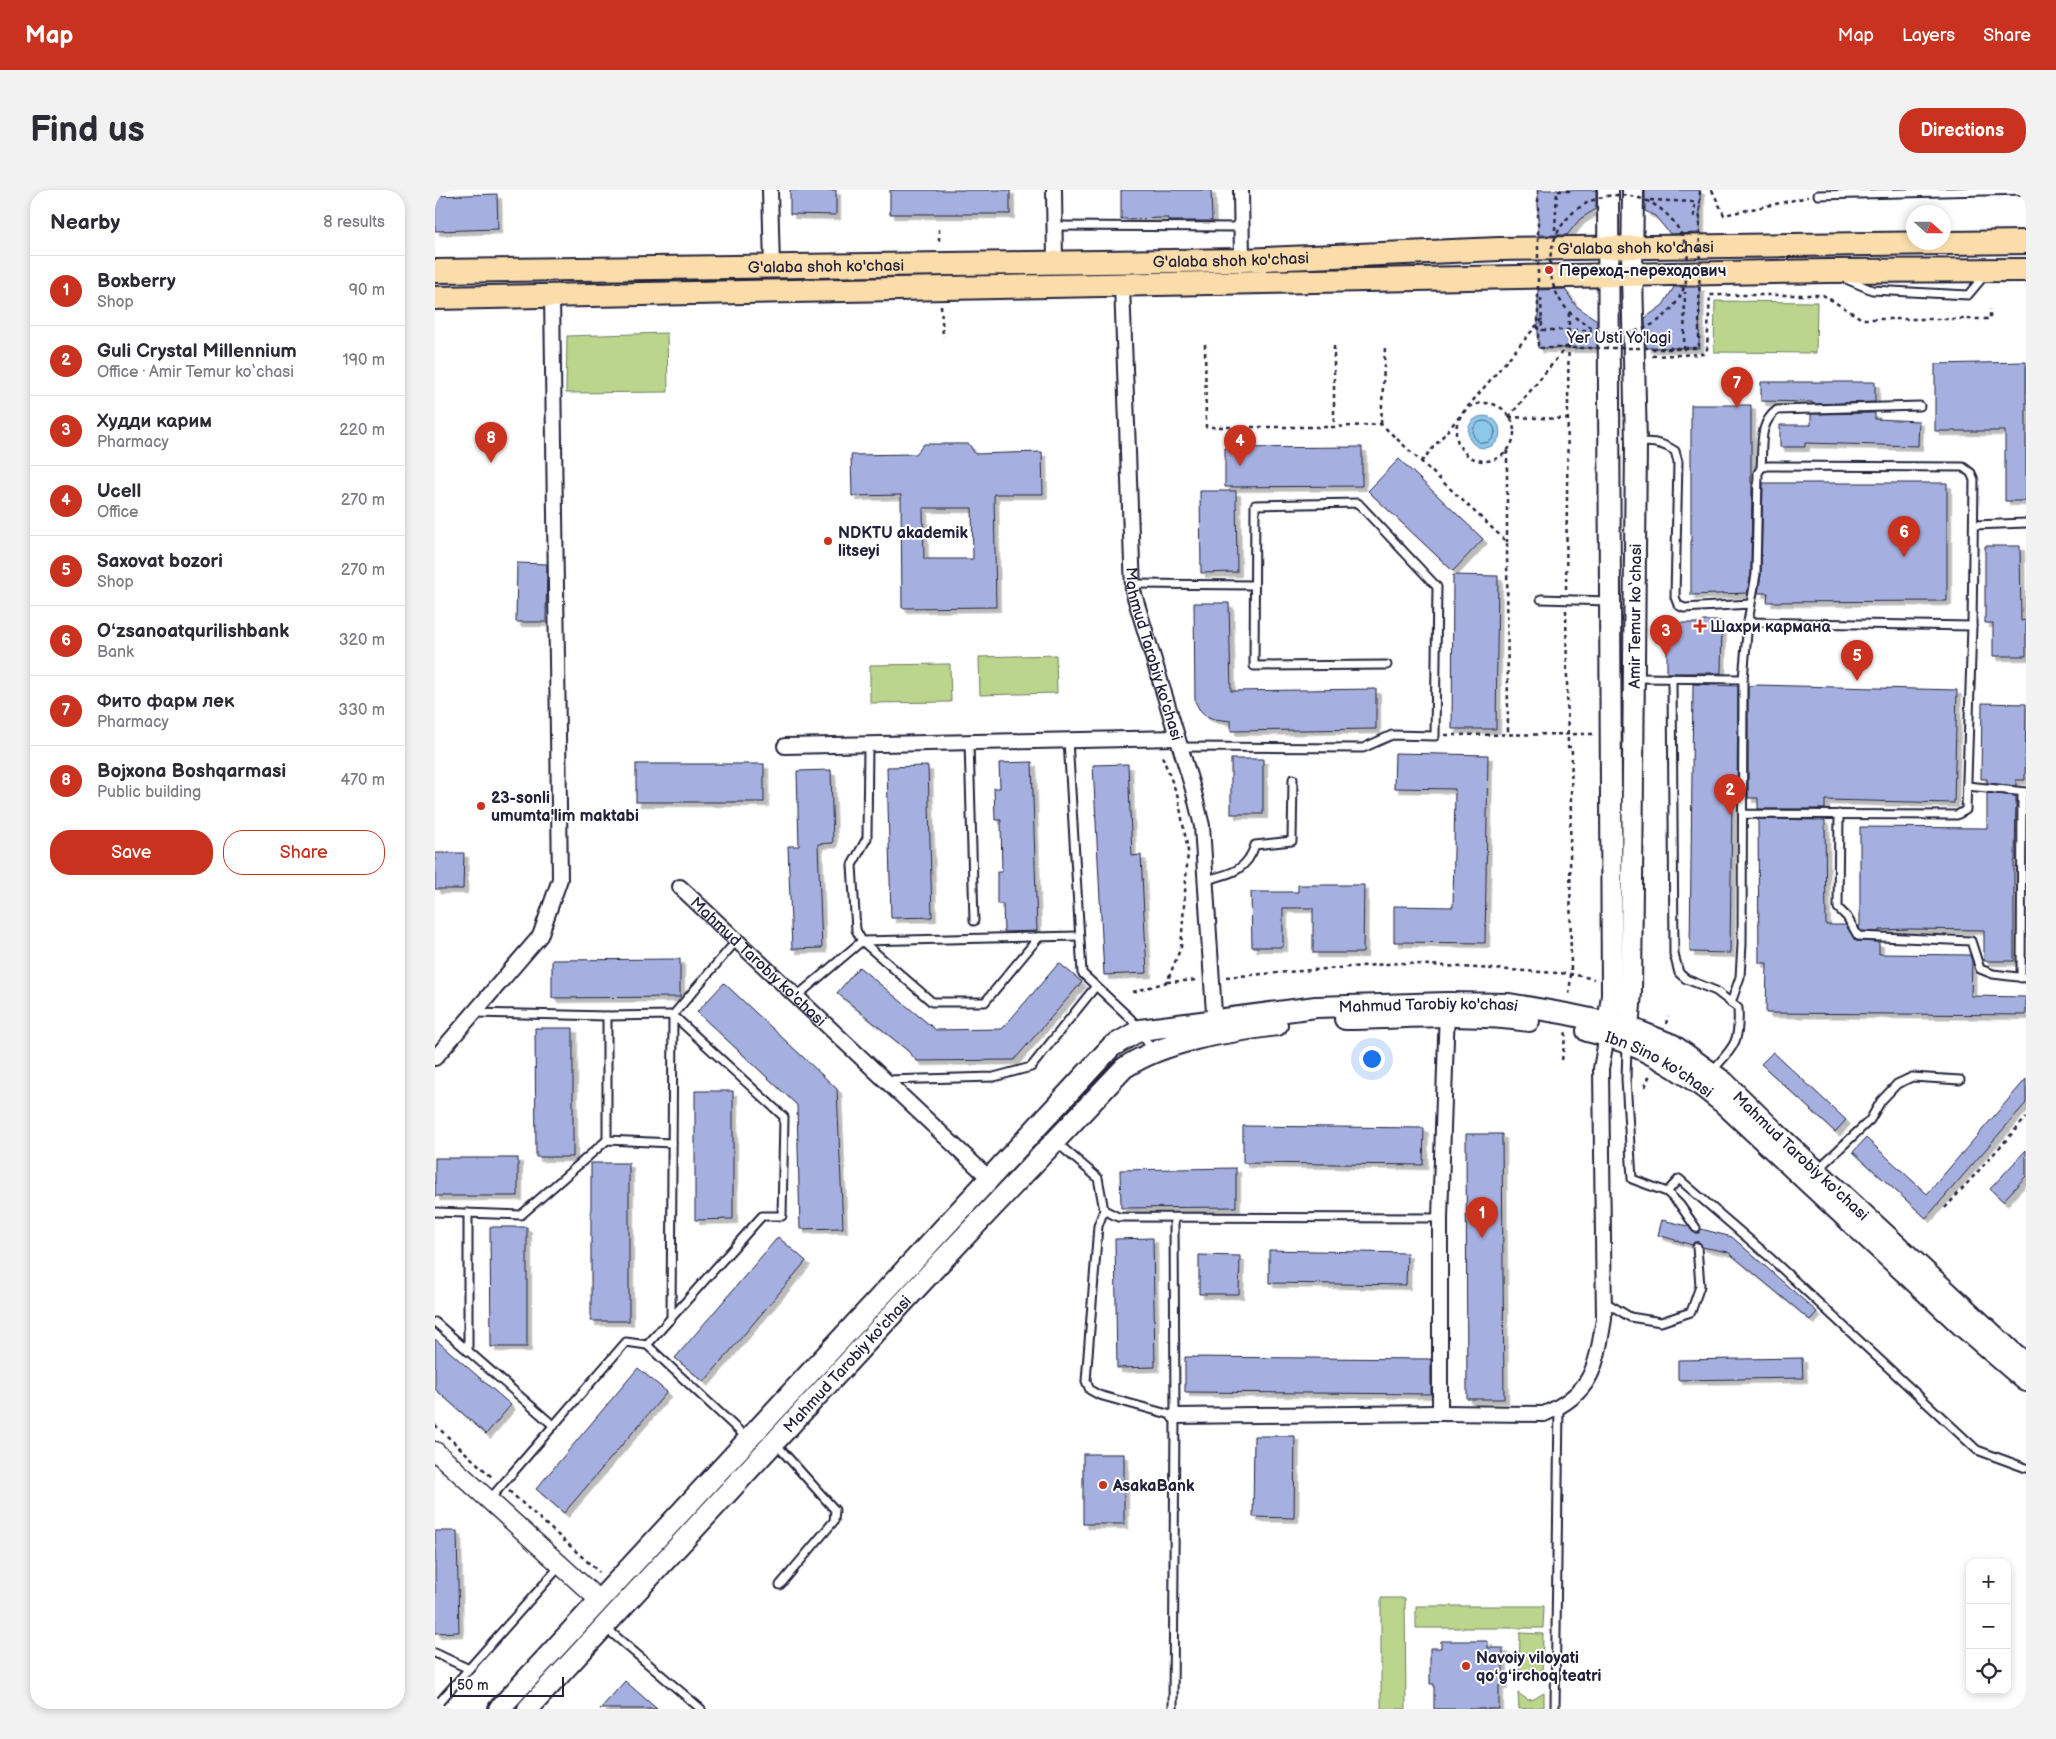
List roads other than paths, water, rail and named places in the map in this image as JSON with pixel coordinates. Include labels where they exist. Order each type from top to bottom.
[{"type":"main road","name":"Amir Temur ko‘chasi","points":[[1608,190],[1612,983],[1608,1028]]},
{"type":"main road","name":"Amir Temur ko‘chasi","points":[[1628,1034],[1631,993],[1636,444],[1632,248],[1638,195]]},
{"type":"main road","name":"G'alaba shoh ko'chasi","points":[[435,271],[1242,260],[1499,249],[2026,242]]},
{"type":"main road","name":"G'alaba shoh ko'chasi","points":[[435,298],[1827,271],[2026,270]]},
{"type":"main road","name":"Mahmud Tarobiy ko'chasi","points":[[499,1709],[1111,1047],[1140,1030],[1215,1028],[1316,1007],[1447,1010],[1509,1004],[1673,1045],[1724,1082],[1816,1171],[2012,1352],[2026,1362]]},
{"type":"main road","name":"Mahmud Tarobiy ko'chasi","points":[[528,1709],[774,1442],[1124,1068],[1142,1056],[1183,1043],[1215,1028]]},
{"type":"main road","name":"Ibn Sino ko'chasi","points":[[1628,1034],[1698,1082],[1723,1103],[1955,1320],[2026,1381]]},
{"type":"street","points":[[770,190],[773,266]]},
{"type":"street","points":[[1055,190],[1055,263]]},
{"type":"street","points":[[1241,190],[1242,260]]},
{"type":"street","name":"Mahmud Tarobiy ko'chasi","points":[[1122,285],[1133,584],[1202,826],[1215,1028]]},
{"type":"street","points":[[435,1058],[540,936],[560,879],[552,296]]},
{"type":"street","points":[[785,746],[1156,738],[1179,742]]},
{"type":"street","name":"Mahmud Tarobiy ko'chasi","points":[[680,886],[991,1179]]},
{"type":"street","points":[[1440,1412],[1440,1218],[1447,1010]]},
{"type":"street","points":[[1175,1416],[1440,1412],[1544,1414],[1559,1407],[1585,1387],[1598,1357],[1605,1319],[1601,1069],[1608,1028]]},
{"type":"street","points":[[435,1451],[599,1600]]},
{"type":"lane","points":[[1818,195],[2026,190]]},
{"type":"lane","points":[[1055,226],[1241,227]]},
{"type":"lane","points":[[1731,1003],[1740,978],[1742,953],[1743,679],[1750,604],[1757,574],[1758,473],[1761,468],[1764,428],[1768,416],[1777,410],[1920,406]]},
{"type":"lane","points":[[1636,444],[1650,442],[1666,445],[1675,451],[1678,462],[1675,597],[1678,605],[1684,608],[1750,604]]},
{"type":"lane","points":[[1743,814],[1957,815],[1966,810],[1974,525],[1974,480],[1971,473],[1963,467],[1767,466],[1761,468]]},
{"type":"lane","points":[[1179,742],[1363,748],[1392,736],[1435,736],[1437,587],[1358,503],[1255,505],[1254,666],[1387,665]]},
{"type":"lane","points":[[1974,525],[2026,523]]},
{"type":"lane","points":[[1133,584],[1254,585]]},
{"type":"lane","points":[[1541,599],[1610,600]]},
{"type":"lane","points":[[1748,622],[1972,626]]},
{"type":"lane","points":[[1634,678],[1743,679]]},
{"type":"lane","points":[[1672,678],[1675,954],[1679,973],[1686,979],[1716,991],[1738,1008],[1739,1029],[1736,1042],[1711,1072]]},
{"type":"lane","points":[[1068,740],[1081,973],[1140,1030],[1153,1052]]},
{"type":"lane","points":[[969,742],[974,921]]},
{"type":"lane","points":[[868,744],[867,838],[852,865],[856,930],[862,941],[932,1002],[985,1002],[1039,937]]},
{"type":"lane","points":[[1206,880],[1235,873],[1251,858],[1255,845],[1292,841],[1293,779]]},
{"type":"lane","points":[[1839,814],[1838,908],[1847,917],[1858,936],[1971,941],[1979,968],[1993,974],[2024,978],[2024,792],[1967,786]]},
{"type":"lane","points":[[797,996],[862,941],[1079,936]]},
{"type":"lane","points":[[671,1319],[673,1015],[737,940]]},
{"type":"lane","points":[[886,1080],[994,1077],[1031,1067],[1096,986]]},
{"type":"lane","points":[[475,1013],[607,1016],[673,1015],[784,1117],[782,1216],[762,1216],[647,1345]]},
{"type":"lane","points":[[607,1016],[607,1140]]},
{"type":"lane","points":[[1628,1034],[1626,1079],[1632,1179],[1667,1192],[1680,1205],[1696,1228]]},
{"type":"lane","points":[[1816,1171],[1870,1120],[1881,1102],[1897,1084],[1912,1077],[1961,1080]]},
{"type":"lane","points":[[435,1212],[521,1215],[607,1140],[672,1143]]},
{"type":"lane","points":[[1055,1141],[1098,1178],[1104,1210],[1098,1226],[1086,1381],[1090,1390],[1099,1395],[1175,1416]]},
{"type":"lane","points":[[1667,1192],[1679,1179],[1766,1254],[1977,1450],[2026,1468]]},
{"type":"lane","points":[[1104,1210],[1118,1217],[1440,1218]]},
{"type":"lane","points":[[468,1213],[468,1351]]},
{"type":"lane","points":[[1173,1709],[1174,1218]]},
{"type":"lane","points":[[1605,1302],[1630,1317],[1661,1322],[1691,1312],[1700,1286],[1697,1246]]},
{"type":"lane","points":[[435,1322],[554,1426]]},
{"type":"lane","points":[[489,1500],[626,1342],[647,1345],[748,1439]]},
{"type":"lane","points":[[1555,1709],[1559,1407]]},
{"type":"lane","points":[[774,1442],[835,1510],[834,1521],[780,1585]]},
{"type":"lane","points":[[435,1707],[561,1566]]},
{"type":"lane","points":[[604,1626],[701,1709]]},
{"type":"lane","points":[[435,1653],[469,1669]]},
{"type":"water","points":[[1484,416],[1496,420],[1500,432],[1496,444],[1484,448],[1472,444],[1468,432],[1472,420]]},
{"type":"place","name":"Переход-переходович","points":[[1549,270]]},
{"type":"place","name":"Фито фарм лек","points":[[1737,408]]},
{"type":"place","name":"Bojxona Boshqarmasi","points":[[491,463]]},
{"type":"place","name":"Ucell","points":[[1240,466]]},
{"type":"place","name":"NDKTU akademik litseyi","points":[[828,541]]},
{"type":"place","name":"Oʻzsanoatqurilishbank","points":[[1904,557]]},
{"type":"place","name":"Шахри кармана","points":[[1700,626]]},
{"type":"place","name":"Худди карим","points":[[1666,656]]},
{"type":"place","name":"Saxovat bozori","points":[[1857,681]]},
{"type":"place","name":"23-sonli umumta'lim maktabi","points":[[481,806]]},
{"type":"place","name":"Guli Crystal Millennium","points":[[1730,815]]},
{"type":"place","name":"Boxberry","points":[[1482,1238]]},
{"type":"place","name":"AsakaBank","points":[[1103,1485]]},
{"type":"place","name":"Navoiy viloyati qoʻgʻirchoq teatri","points":[[1466,1666]]}]
